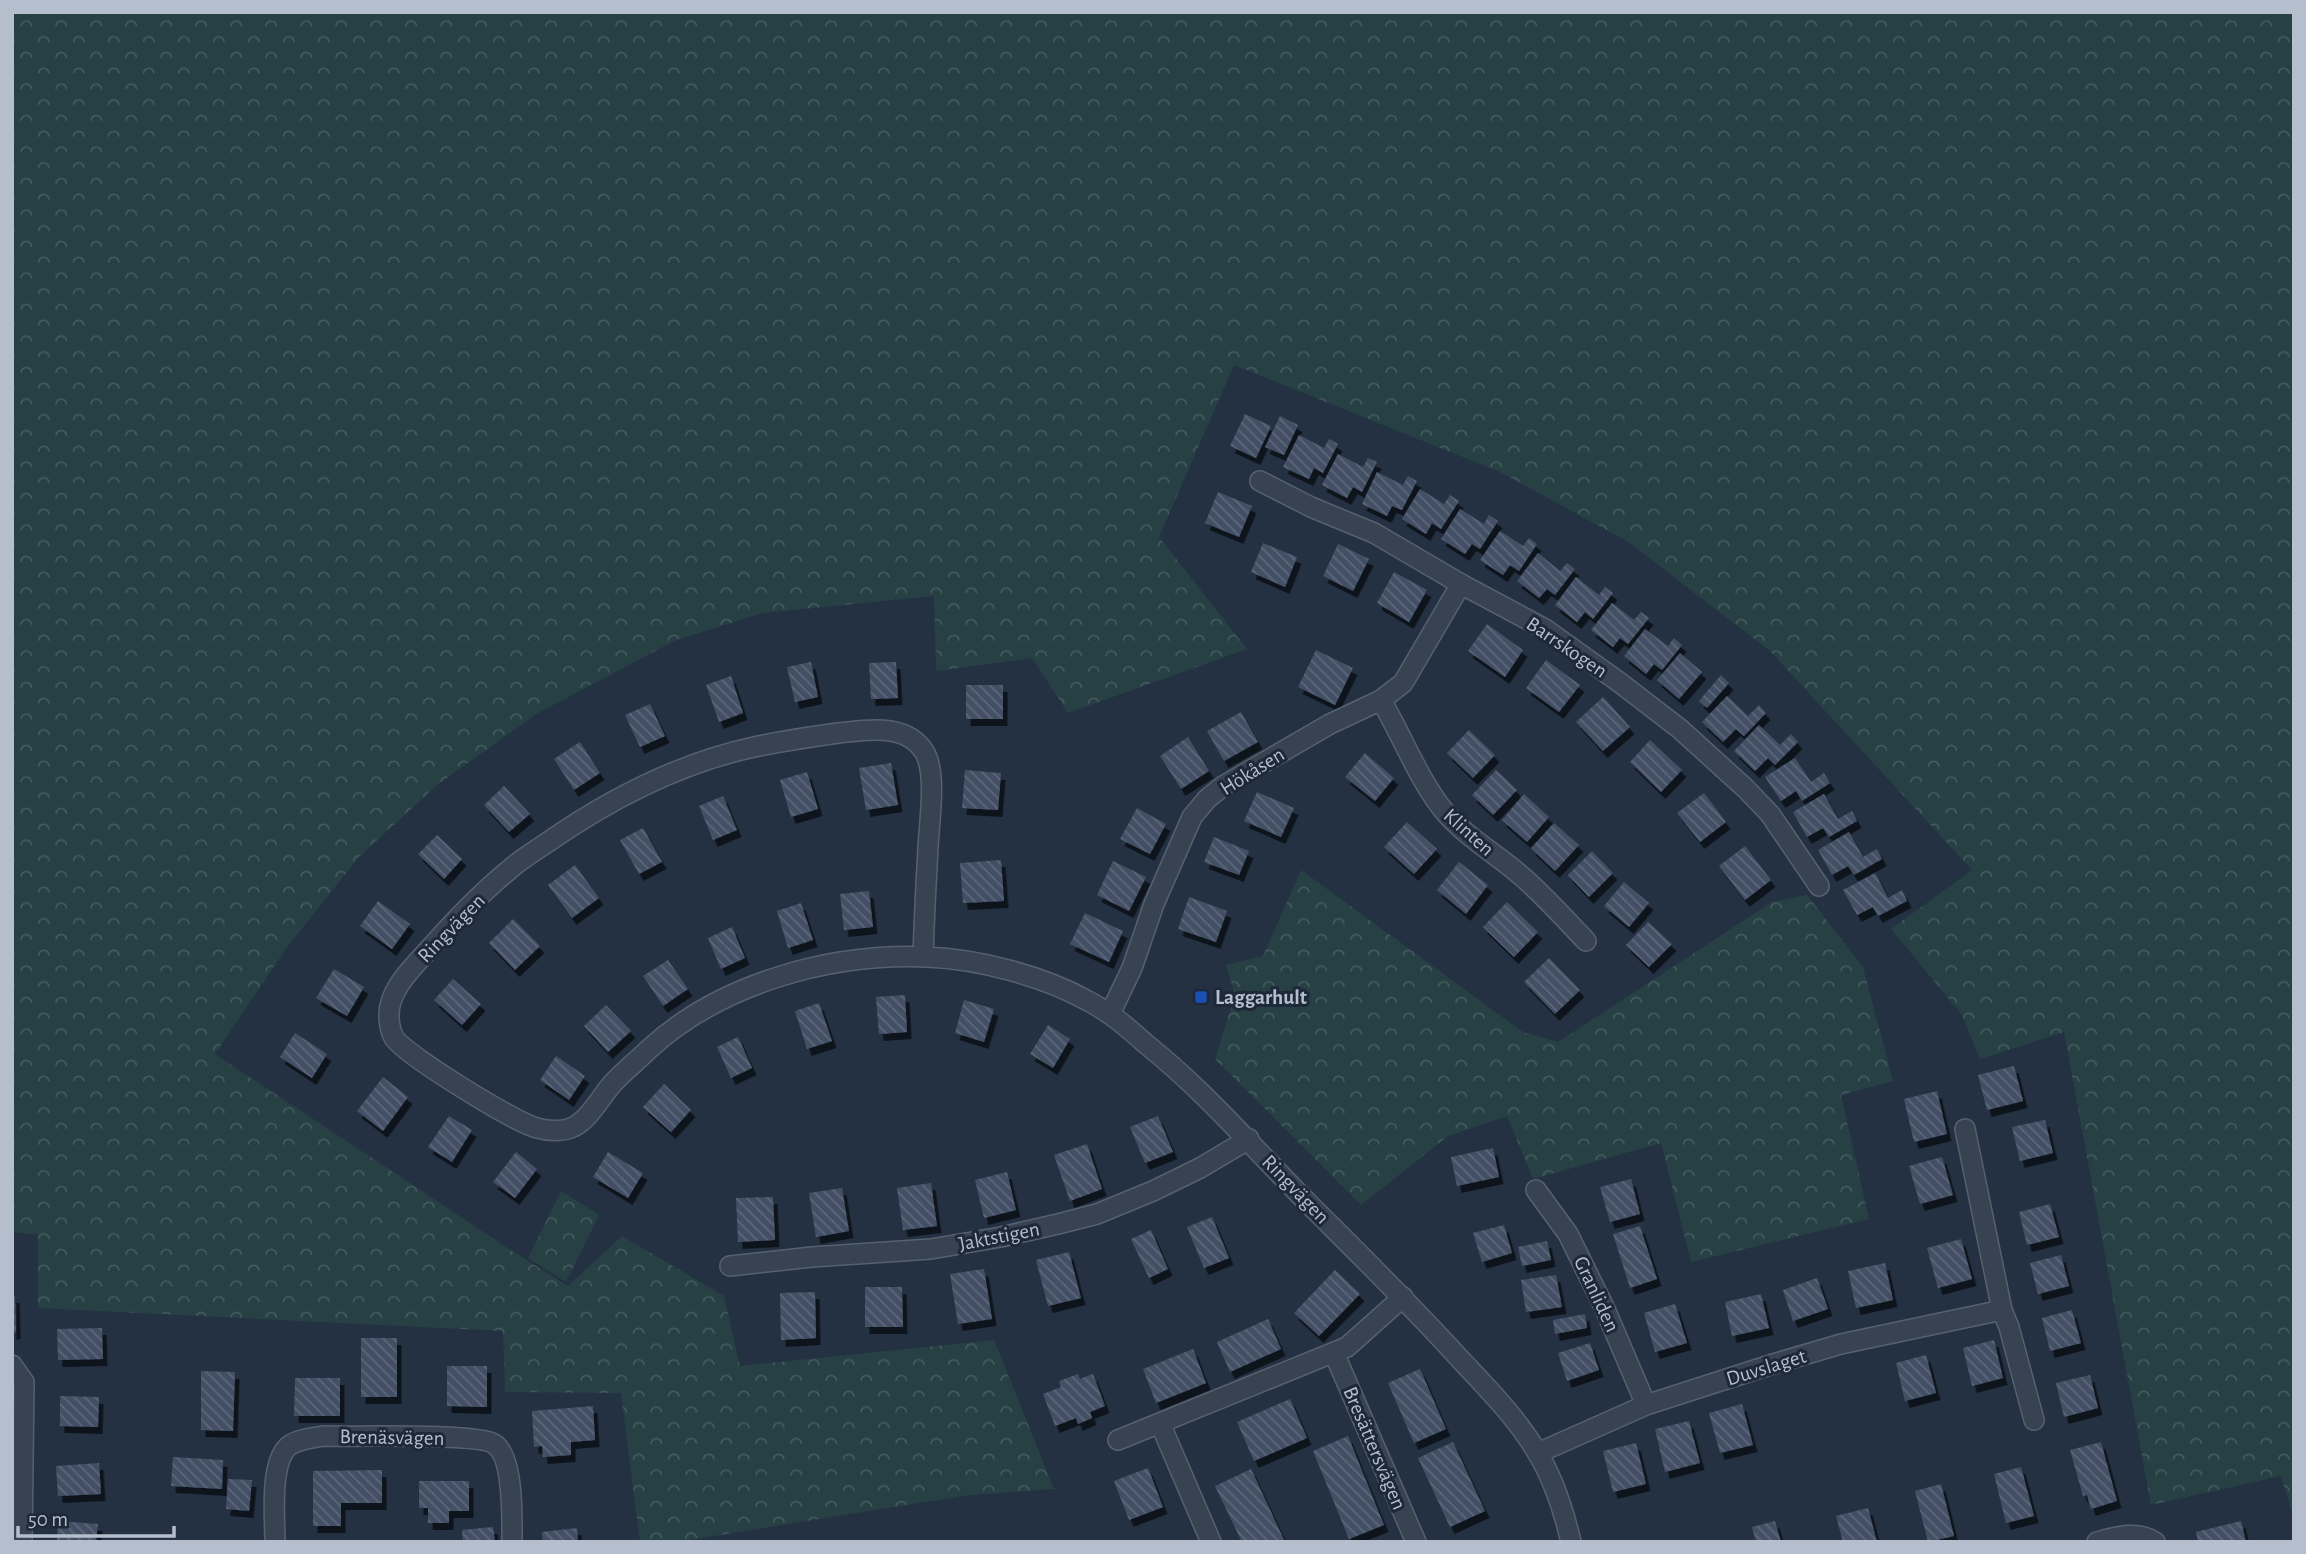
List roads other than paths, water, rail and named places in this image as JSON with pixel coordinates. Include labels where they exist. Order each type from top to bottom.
[{"type":"street","name":"Barrskogen","points":[[1260,481],[1311,507],[1374,533],[1545,629],[1619,682],[1680,729],[1745,788],[1770,814],[1819,886]]},
{"type":"street","name":"Hökåsen","points":[[1110,1014],[1132,968],[1170,863],[1199,808],[1223,786],[1330,724],[1381,700],[1403,684],[1461,584]]},
{"type":"street","name":"Klinten","points":[[1381,700],[1433,797],[1445,813],[1463,832],[1533,887],[1586,941]]},
{"type":"street","name":"Ringvägen","points":[[923,957],[930,768],[927,756],[914,739],[895,731],[878,729],[750,747],[699,763],[641,786],[570,827],[512,866],[458,918],[412,968],[397,989],[389,1006],[389,1021],[393,1037],[425,1062],[514,1119],[541,1130],[556,1130],[575,1127],[613,1083],[662,1037],[749,987],[791,973],[848,960],[923,957],[1008,969],[1084,998],[1110,1014],[1164,1057],[1212,1101],[1304,1199],[1403,1297],[1510,1414],[1538,1453],[1550,1478],[1571,1542]]},
{"type":"street","points":[[1965,1129],[2002,1310],[2034,1420]]},
{"type":"street","name":"Jaktstigen","points":[[730,1266],[932,1249],[1059,1224],[1097,1214],[1153,1191],[1200,1168],[1249,1139]]},
{"type":"street","name":"Granliden","points":[[1536,1190],[1568,1234],[1605,1309],[1646,1405]]},
{"type":"street","points":[[1118,1440],[1347,1347],[1403,1297]]},
{"type":"street","name":"Duvslaget","points":[[1538,1453],[1646,1405],[1841,1344],[2002,1310]]},
{"type":"street","name":"Bresättersvägen","points":[[1334,1353],[1416,1542]]},
{"type":"street","points":[[12,1365],[24,1382],[22,1542]]},
{"type":"street","points":[[1160,1423],[1211,1542]]},
{"type":"street","name":"Brenäsvägen","points":[[275,1542],[276,1470],[280,1457],[290,1445],[323,1436],[467,1438],[494,1443],[500,1450],[510,1483],[512,1542]]},
{"type":"street","points":[[2097,1542],[2129,1535],[2148,1537],[2155,1542]]},
{"type":"place","name":"Laggarhult","points":[[1201,997]]}]
